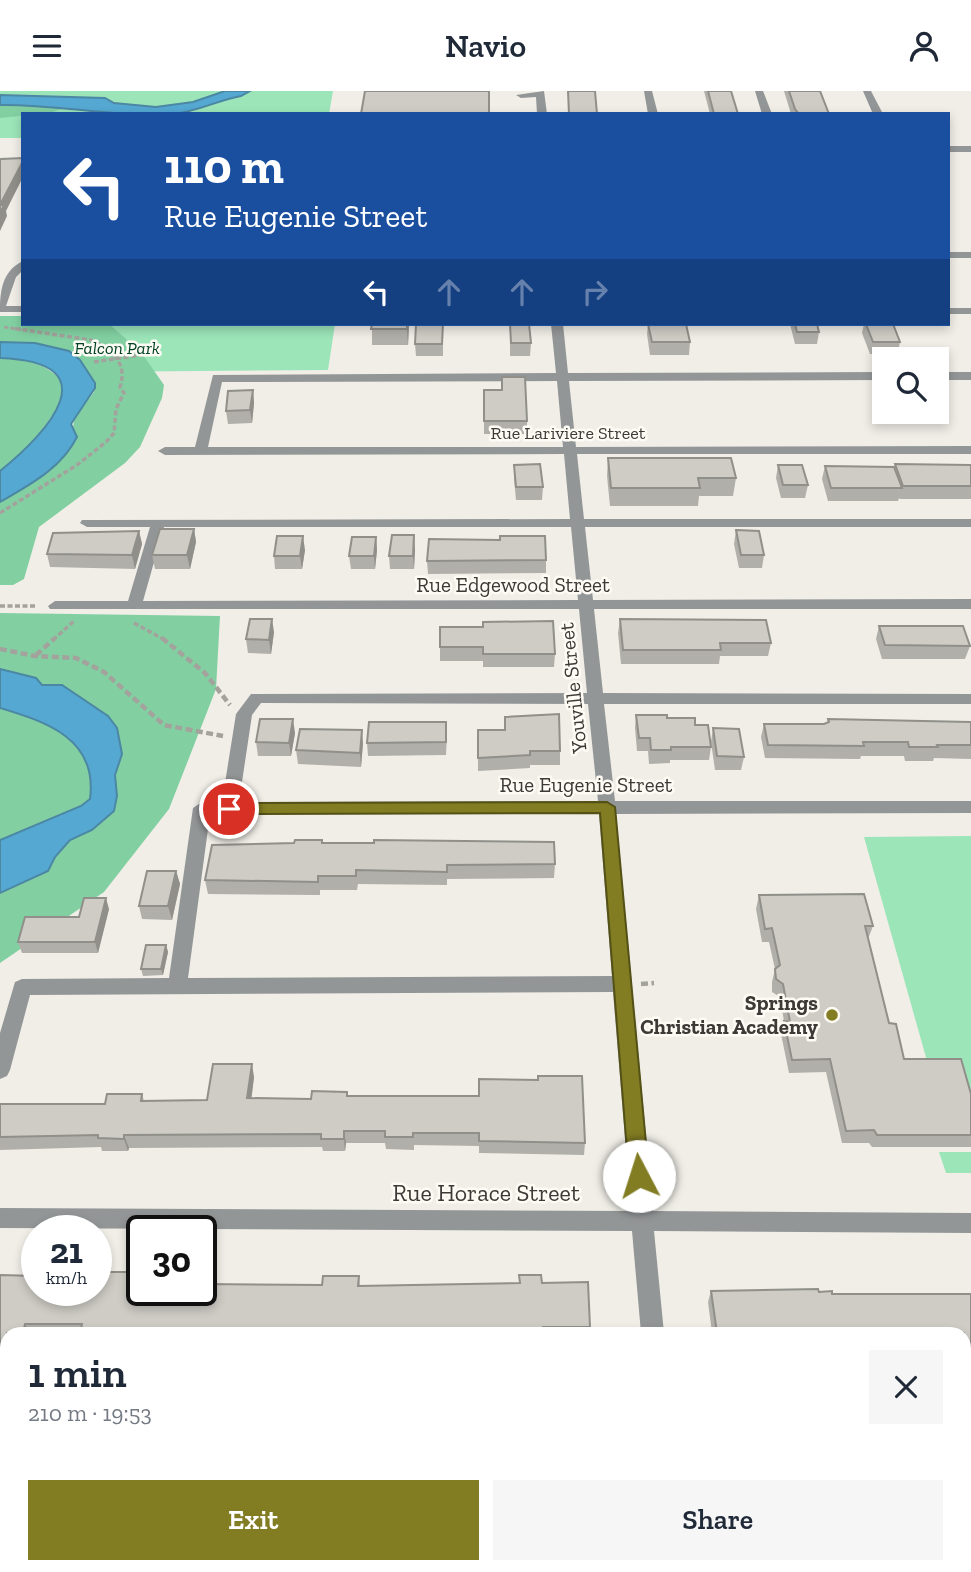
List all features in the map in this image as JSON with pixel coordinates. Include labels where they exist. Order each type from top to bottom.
[{"type":"street","points":[[648,91],[653,112]]},
{"type":"street","points":[[759,91],[766,112]]},
{"type":"street","points":[[867,91],[877,112]]},
{"type":"street","points":[[521,95],[540,93],[542,112]]},
{"type":"street","points":[[950,149],[971,149]]},
{"type":"street","points":[[950,255],[971,255]]},
{"type":"street","points":[[21,266],[11,277],[0,308],[21,309]]},
{"type":"street","points":[[950,311],[971,311]]},
{"type":"street","name":"Youville Street","points":[[557,326],[607,807],[652,1327]]},
{"type":"street","points":[[201,451],[218,379],[872,376]]},
{"type":"street","points":[[949,376],[971,376]]},
{"type":"street","name":"Rue Lariviere Street","points":[[165,451],[971,450]]},
{"type":"street","points":[[134,607],[158,522]]},
{"type":"street","points":[[87,523],[971,523]]},
{"type":"street","name":"Rue Edgewood Street","points":[[55,606],[971,604]]},
{"type":"street","points":[[229,809],[244,716],[257,698],[971,699]]},
{"type":"street","name":"Rue Eugenie Street","points":[[177,988],[202,809],[971,807]]},
{"type":"street","points":[[0,1070],[22,987],[622,984]]},
{"type":"street","name":"Rue Horace Street","points":[[0,1218],[971,1223]]},
{"type":"path","points":[[0,326],[102,344],[117,359],[124,374],[120,387],[124,393],[117,409],[114,433],[77,465],[0,513]]},
{"type":"path","points":[[94,362],[159,352]]},
{"type":"path","points":[[0,606],[55,606]]},
{"type":"path","points":[[35,656],[90,606]]},
{"type":"path","points":[[111,606],[170,643],[205,673],[225,701],[244,716]]},
{"type":"path","points":[[0,649],[35,656],[76,658],[95,668],[164,725],[240,739]]},
{"type":"green space","points":[[0,91],[225,91],[199,101],[148,106],[117,103],[105,98],[0,95]]},
{"type":"green space","points":[[250,91],[333,91],[329,112],[182,112],[241,96]]},
{"type":"green space","points":[[37,104],[98,112],[21,112],[21,138],[0,138],[0,105]]},
{"type":"green space","points":[[37,104],[67,107],[53,112],[21,112],[21,116],[0,118],[0,105]]},
{"type":"green space","name":"Falcon Park","points":[[0,316],[21,316],[21,326],[335,326],[328,370],[85,372],[35,343],[0,342]]},
{"type":"green space","points":[[0,316],[21,316],[21,326],[111,326],[141,352],[164,385],[162,398],[140,447],[125,463],[39,527],[24,579],[13,585],[0,585],[0,502],[48,473],[58,461],[73,430],[74,418],[94,392],[95,383],[80,360],[35,343],[0,342]]},
{"type":"green space","points":[[0,358],[18,359],[50,370],[63,382],[64,399],[32,444],[0,471]]},
{"type":"green space","points":[[0,613],[220,616],[216,689],[169,809],[104,892],[0,963],[0,893],[48,871],[54,857],[70,840],[82,835],[116,786],[115,775],[122,754],[117,728],[108,716],[62,685],[42,685],[39,681],[0,669]]},
{"type":"green space","points":[[0,708],[52,727],[78,748],[86,761],[90,778],[90,799],[81,806],[0,840]]},
{"type":"green space","points":[[971,836],[971,1105],[929,1068],[864,837]]},
{"type":"green space","points":[[939,1152],[971,1152],[971,1173],[946,1173]]},
{"type":"water","points":[[225,91],[250,91],[185,112],[105,112],[0,105],[0,95],[105,98],[114,103],[156,107],[193,102]]},
{"type":"water","points":[[0,342],[35,343],[69,351],[80,360],[95,383],[95,388],[71,424],[77,437],[62,458],[43,475],[0,502],[0,471],[19,455],[51,419],[60,401],[62,385],[54,372],[34,362],[0,358]]},
{"type":"water","points":[[0,669],[36,678],[42,685],[62,685],[108,716],[117,728],[122,754],[115,775],[117,796],[114,811],[92,830],[70,840],[55,857],[48,871],[0,893],[0,840],[81,806],[90,799],[90,778],[86,761],[66,736],[35,720],[0,708]]},
{"type":"building","points":[[365,91],[489,91],[489,112],[361,112]]},
{"type":"building","points":[[568,91],[595,91],[597,112],[569,112]]},
{"type":"building","points":[[708,91],[731,91],[737,112],[713,112]]},
{"type":"building","points":[[789,91],[820,91],[828,112],[797,112]]},
{"type":"building","points":[[21,158],[21,165],[0,205],[0,160]]},
{"type":"building","points":[[372,326],[407,326],[407,329],[371,329]]},
{"type":"building","points":[[416,326],[443,326],[442,344],[415,344]]},
{"type":"building","points":[[510,326],[529,326],[531,343],[511,343]]},
{"type":"building","points":[[648,326],[686,326],[690,342],[652,342]]},
{"type":"building","points":[[796,326],[818,326],[819,332],[797,332]]},
{"type":"building","points":[[867,326],[894,326],[900,342],[873,342]]},
{"type":"building","points":[[502,377],[525,377],[527,421],[484,421],[484,390],[502,390]]},
{"type":"building","points":[[253,390],[250,410],[226,411],[228,391]]},
{"type":"building","points":[[608,458],[731,458],[736,478],[698,478],[700,488],[611,488]]},
{"type":"building","points":[[540,464],[543,487],[516,487],[514,465]]},
{"type":"building","points":[[895,464],[971,465],[971,486],[903,486]]},
{"type":"building","points":[[778,465],[802,465],[808,485],[783,485]]},
{"type":"building","points":[[825,466],[894,467],[902,488],[831,488]]},
{"type":"building","points":[[160,529],[194,529],[187,555],[152,555]]},
{"type":"building","points":[[736,530],[759,531],[764,555],[741,555]]},
{"type":"building","points":[[139,531],[132,555],[47,554],[53,533]]},
{"type":"building","points":[[392,535],[414,535],[413,556],[389,556]]},
{"type":"building","points":[[277,536],[303,536],[300,556],[274,556]]},
{"type":"building","points":[[500,536],[545,536],[546,560],[427,561],[429,539],[500,540]]},
{"type":"building","points":[[352,537],[376,537],[374,556],[349,556]]},
{"type":"building","points":[[250,619],[272,619],[269,640],[246,639]]},
{"type":"building","points":[[620,619],[766,620],[771,643],[720,643],[721,650],[623,650]]},
{"type":"building","points":[[553,621],[555,654],[483,654],[483,647],[440,647],[440,627],[483,627],[483,622]]},
{"type":"building","points":[[879,626],[963,626],[970,646],[885,645]]},
{"type":"building","points":[[559,714],[560,751],[530,751],[530,755],[478,758],[478,730],[505,730],[505,717]]},
{"type":"building","points":[[636,715],[695,718],[695,725],[708,725],[711,747],[651,750],[650,738],[639,738]]},
{"type":"building","points":[[260,719],[293,719],[289,743],[256,742]]},
{"type":"building","points":[[828,719],[971,722],[971,745],[909,747],[908,742],[863,742],[864,746],[768,745],[764,724],[824,724],[829,722]]},
{"type":"building","points":[[369,722],[446,722],[446,742],[367,743]]},
{"type":"building","points":[[713,728],[739,729],[744,757],[717,756]]},
{"type":"building","points":[[300,729],[362,730],[360,753],[296,750]]},
{"type":"building","points":[[295,840],[322,840],[322,843],[374,843],[374,840],[554,842],[555,864],[447,865],[447,872],[356,870],[356,876],[318,876],[318,882],[205,880],[212,845],[294,843]]},
{"type":"building","points":[[147,871],[176,871],[168,906],[139,906]]},
{"type":"building","name":"Springs Christian Academy","points":[[864,894],[873,926],[865,926],[889,1023],[896,1024],[904,1059],[961,1059],[971,1094],[971,1135],[877,1135],[874,1130],[846,1131],[830,1059],[792,1060],[784,1021],[790,1022],[783,984],[776,979],[775,969],[780,965],[772,928],[765,929],[759,895]]},
{"type":"building","points":[[84,898],[106,898],[95,942],[18,942],[25,917],[79,917]]},
{"type":"building","points":[[146,945],[166,945],[161,969],[141,969]]},
{"type":"building","points":[[213,1064],[252,1064],[247,1098],[311,1099],[312,1091],[347,1092],[347,1096],[479,1096],[479,1079],[538,1080],[538,1076],[582,1076],[585,1143],[479,1141],[479,1133],[413,1133],[413,1137],[385,1137],[385,1131],[344,1131],[344,1139],[321,1139],[321,1134],[124,1135],[124,1139],[98,1138],[98,1135],[0,1137],[0,1104],[105,1104],[107,1094],[142,1094],[141,1101],[207,1100]]},
{"type":"building","points":[[112,1272],[126,1272],[126,1306],[217,1306],[217,1284],[322,1285],[323,1276],[359,1276],[358,1286],[520,1283],[519,1275],[541,1275],[542,1283],[588,1282],[590,1327],[81,1327],[82,1324],[25,1324],[24,1327],[0,1327],[0,1275],[21,1276],[21,1306],[112,1306]]},
{"type":"building","points":[[818,1289],[819,1292],[832,1291],[832,1294],[971,1294],[971,1327],[716,1327],[711,1291]]},
{"type":"place","name":"Springs Christian Academy","points":[[832,1015]]},
{"type":"route","points":[[229,809],[607,807],[639,1176]]}]
